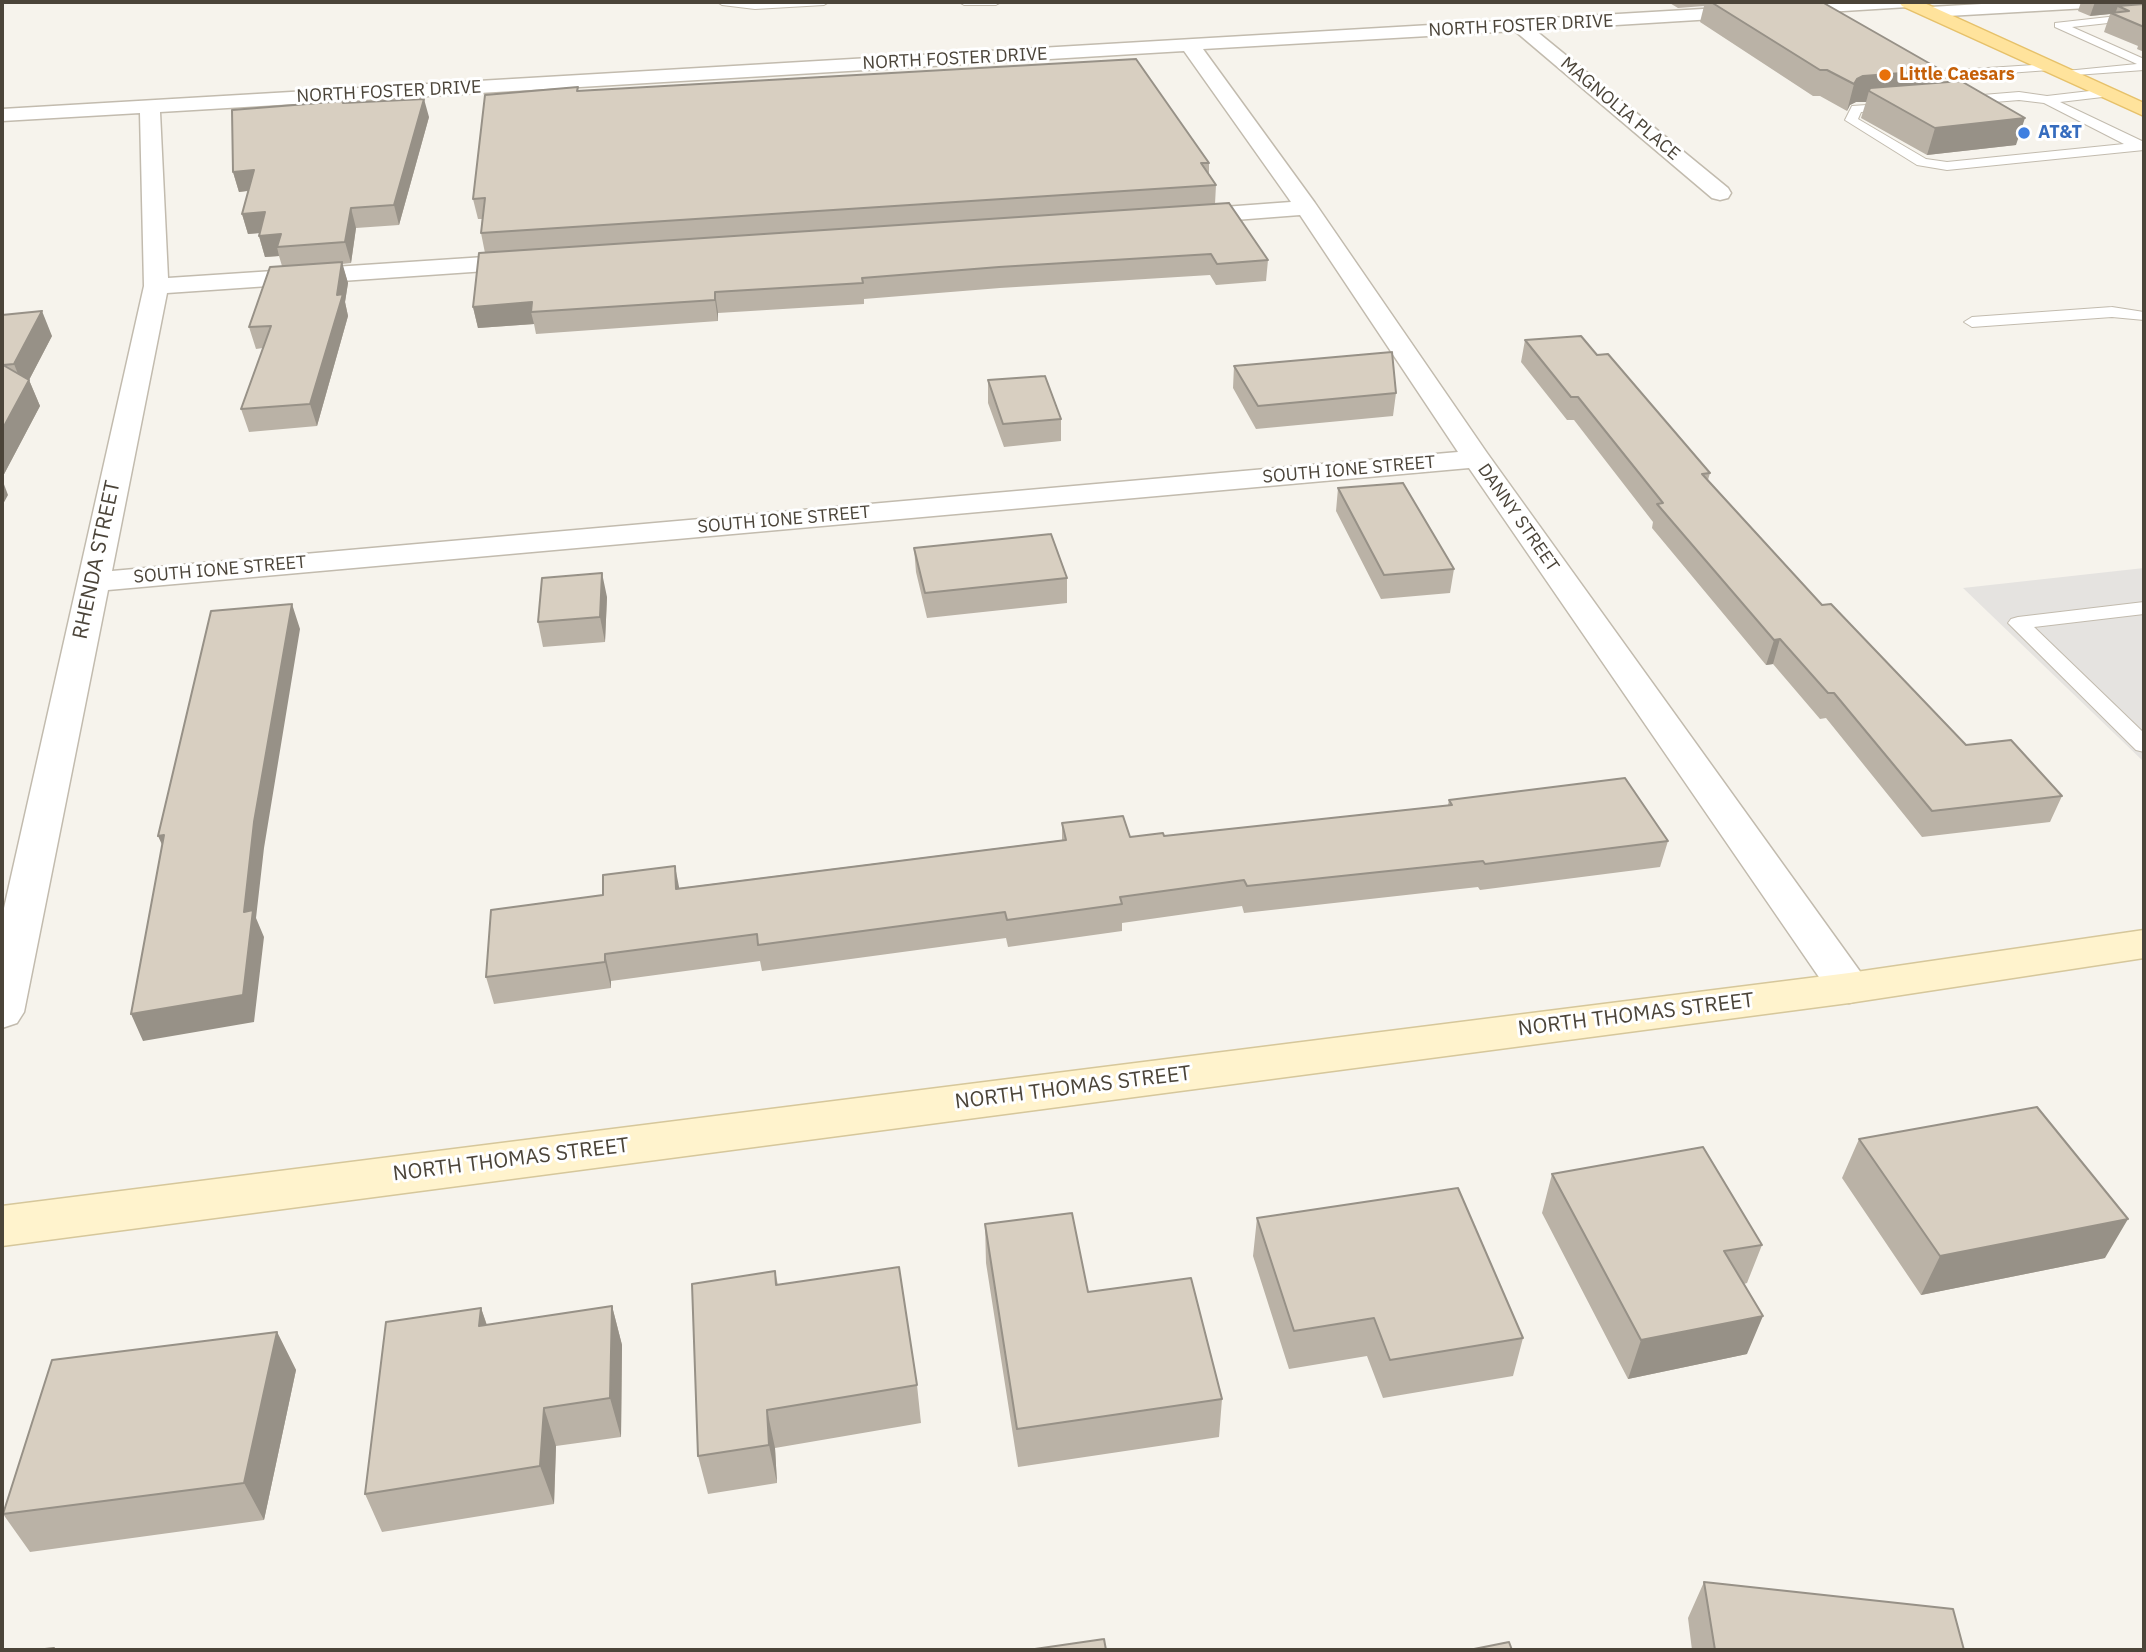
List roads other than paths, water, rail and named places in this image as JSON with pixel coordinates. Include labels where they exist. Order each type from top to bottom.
[{"type":"main road","points":[[1908,2],[2144,110]]},
{"type":"street","name":"NORTH FOSTER DRIVE","points":[[2,115],[1833,9],[1908,2]]},
{"type":"street","points":[[1930,12],[2105,2]]},
{"type":"street","name":"MAGNOLIA PLACE","points":[[1520,26],[1720,193]]},
{"type":"street","name":"DANNY STREET","points":[[1190,46],[1307,208],[1477,459],[1849,988]]},
{"type":"street","name":"RHENDA STREET","points":[[2,1012],[156,286],[150,106]]},
{"type":"street","points":[[1154,219],[1307,208]]},
{"type":"street","points":[[156,286],[558,259]]},
{"type":"street","name":"SOUTH IONE STREET","points":[[92,582],[1477,459]]},
{"type":"street","name":"NORTH THOMAS STREET","points":[[2,1226],[1849,988],[2144,944]]},
{"type":"lane","points":[[722,2],[755,6],[824,2]]},
{"type":"lane","points":[[964,2],[996,2]]},
{"type":"lane","points":[[2125,5],[2144,15]]},
{"type":"lane","points":[[2144,15],[2059,25],[2144,65]]},
{"type":"lane","points":[[1905,54],[1940,75],[2144,65]]},
{"type":"lane","points":[[1938,103],[2019,96],[2047,100],[2107,93]]},
{"type":"lane","points":[[2047,100],[2141,147]]},
{"type":"lane","points":[[1910,105],[1856,109],[1852,120],[1922,162],[1947,166],[2141,147]]},
{"type":"lane","points":[[1972,321],[2112,312],[2144,316]]},
{"type":"lane","points":[[2144,608],[2018,623],[2144,745]]},
{"type":"place","name":"Little Caesars","points":[[1885,75]]},
{"type":"place","name":"AT&T","points":[[2024,133]]}]
